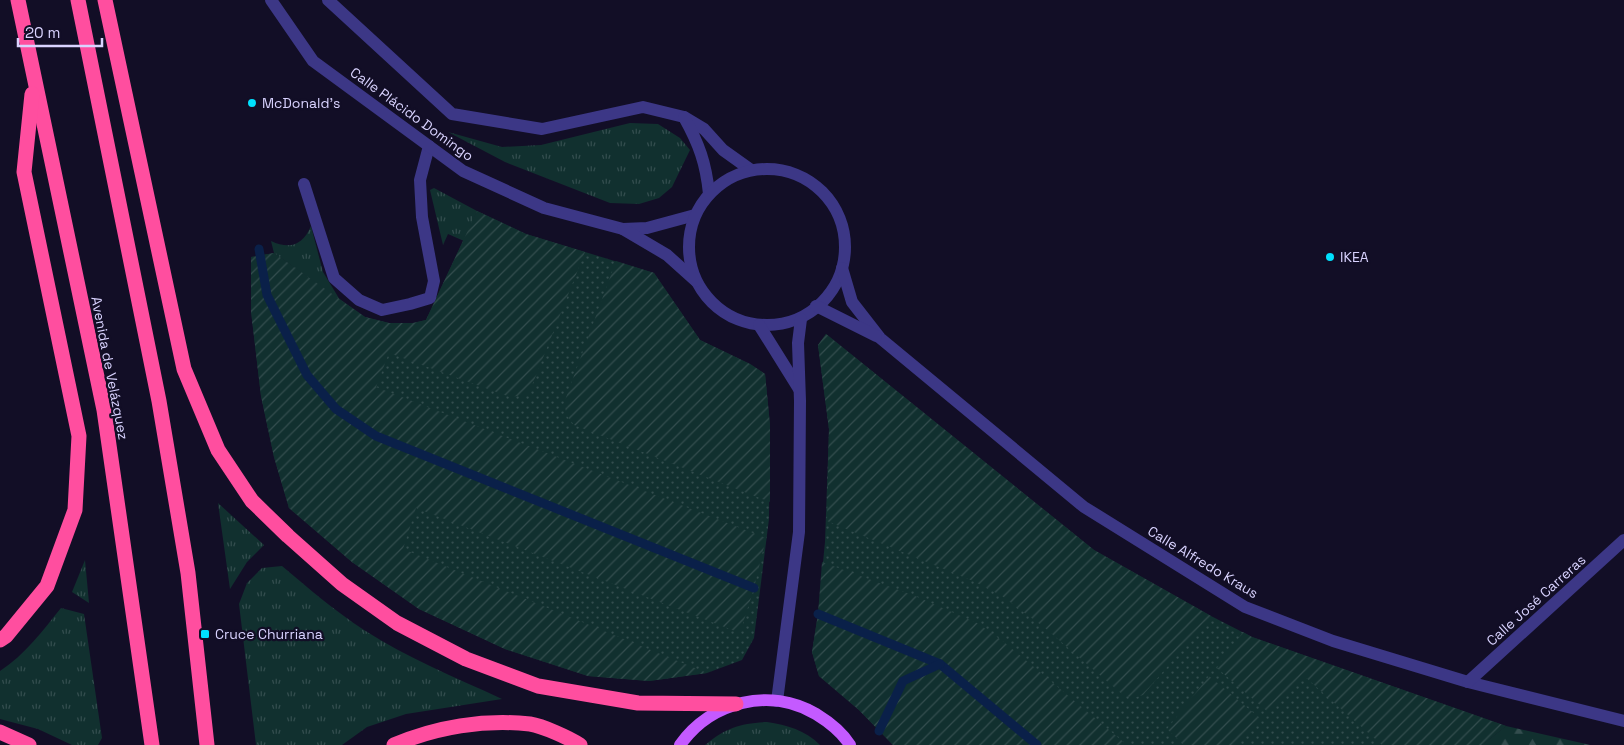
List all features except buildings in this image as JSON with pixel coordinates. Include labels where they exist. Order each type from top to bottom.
[{"type":"highway","name":"Avenida de Velázquez","points":[[18,0],[104,410],[152,745]]},
{"type":"highway","points":[[78,0],[159,401],[188,573],[207,745]]},
{"type":"highway","points":[[105,0],[184,368],[218,450],[252,501],[342,584],[397,623],[466,659],[538,686],[638,703],[736,704]]},
{"type":"highway","points":[[0,640],[6,636],[47,586],[75,510],[79,436],[24,172],[34,78]]},
{"type":"highway","points":[[394,745],[416,736],[478,723],[532,724],[580,745]]},
{"type":"highway","points":[[0,732],[29,745]]},
{"type":"main road","points":[[680,745],[689,732],[710,715],[736,704],[756,700],[777,701],[805,708],[829,722],[850,745]]},
{"type":"street","name":"Calle Plácido Domingo","points":[[271,0],[313,61],[463,171],[544,208],[623,230],[667,255],[698,283]]},
{"type":"street","points":[[328,0],[452,114],[542,129],[643,107],[684,117],[704,129],[723,150],[750,170]]},
{"type":"street","points":[[684,117],[697,141],[707,175],[709,194]]},
{"type":"street","points":[[304,184],[334,278],[359,300],[382,310],[430,298],[434,281],[422,217],[420,180],[429,146]]},
{"type":"street","points":[[776,168],[800,175],[821,189],[836,209],[844,229],[846,251],[841,273],[829,293],[801,319],[783,325],[759,325],[735,319],[714,305],[698,283],[690,262],[689,238],[695,215],[709,194],[727,179],[750,170],[776,168]]},
{"type":"street","name":"Calle Plácido Domingo","points":[[623,230],[647,228],[695,215]]},
{"type":"street","name":"Calle Alfredo Kraus","points":[[842,268],[852,302],[880,338],[1084,507],[1245,607],[1333,641],[1468,682],[1624,721]]},
{"type":"street","name":"Calle Alfredo Kraus","points":[[816,306],[880,338]]},
{"type":"street","points":[[777,701],[800,532],[798,344],[801,319]]},
{"type":"street","points":[[759,325],[799,389]]},
{"type":"street","name":"Calle José Carreras","points":[[1468,682],[1624,540]]},
{"type":"green space","points":[[630,123],[658,124],[680,138],[690,150],[672,187],[659,198],[639,204],[610,203],[505,162],[448,132],[502,147],[541,145]]},
{"type":"green space","points":[[434,188],[477,211],[464,241],[448,234],[443,245],[430,190]]},
{"type":"green space","points":[[477,211],[526,234],[654,273],[700,340],[750,364],[765,374],[770,425],[769,519],[754,638],[742,660],[707,673],[649,681],[588,676],[505,649],[419,609],[352,562],[289,508],[274,457],[261,396],[251,311],[251,257],[274,253],[365,317],[389,323],[413,323],[426,320]]},
{"type":"green space","points":[[477,211],[526,234],[585,252],[531,388],[524,395],[510,397],[389,353],[376,387],[766,538],[754,588],[740,633],[416,508],[403,549],[707,673],[649,681],[588,676],[505,649],[419,609],[352,562],[289,508],[274,457],[261,396],[251,311],[251,257],[274,253],[365,317],[389,323],[413,323],[426,320]]},
{"type":"green space","points":[[311,226],[323,272],[340,300],[274,253],[271,241],[284,245],[295,244],[304,238]]},
{"type":"green space","points":[[616,261],[654,273],[700,340],[750,364],[765,374],[770,425],[770,502],[574,425],[567,416],[564,403]]},
{"type":"green space","points":[[826,334],[1094,550],[1252,637],[1506,726],[1482,745],[893,745],[859,710],[819,676],[812,652],[825,542],[829,429],[818,345]]},
{"type":"green space","points":[[826,334],[1094,550],[1211,616],[1143,695],[1133,698],[1123,695],[1045,628],[1002,596],[973,581],[827,521],[829,429],[818,345]]},
{"type":"green space","points":[[218,503],[264,545],[247,562],[230,589]]},
{"type":"green space","points":[[85,560],[89,603],[72,592]]},
{"type":"green space","points":[[822,562],[915,596],[977,623],[1004,642],[1127,745],[893,745],[859,710],[819,676],[812,652],[818,614]]},
{"type":"green space","points":[[282,566],[343,615],[380,640],[432,667],[502,699],[406,714],[367,727],[342,745],[256,745],[239,604],[247,583],[262,568]]},
{"type":"green space","points":[[61,608],[84,614],[102,738],[98,745],[72,745],[38,729],[0,719],[0,671],[26,650]]},
{"type":"green space","points":[[1243,632],[1252,637],[1506,726],[1482,745],[1382,745],[1304,676],[1269,713],[1217,668]]},
{"type":"green space","points":[[1209,676],[1262,720],[1236,745],[1184,745],[1167,729]]},
{"type":"green space","points":[[767,722],[795,729],[820,745],[705,745],[719,734],[734,728]]},
{"type":"green space","points":[[1506,726],[1586,744],[1590,745],[1482,745]]},
{"type":"waterway","points":[[259,249],[267,295],[307,375],[336,409],[376,436],[754,588]]},
{"type":"waterway","points":[[818,614],[940,664],[1037,745]]},
{"type":"waterway","points":[[879,731],[903,681],[940,664]]},
{"type":"place","name":"McDonald's","points":[[252,103]]},
{"type":"place","name":"IKEA","points":[[1330,257]]},
{"type":"place","name":"Cruce Churriana","points":[[205,634]]}]
